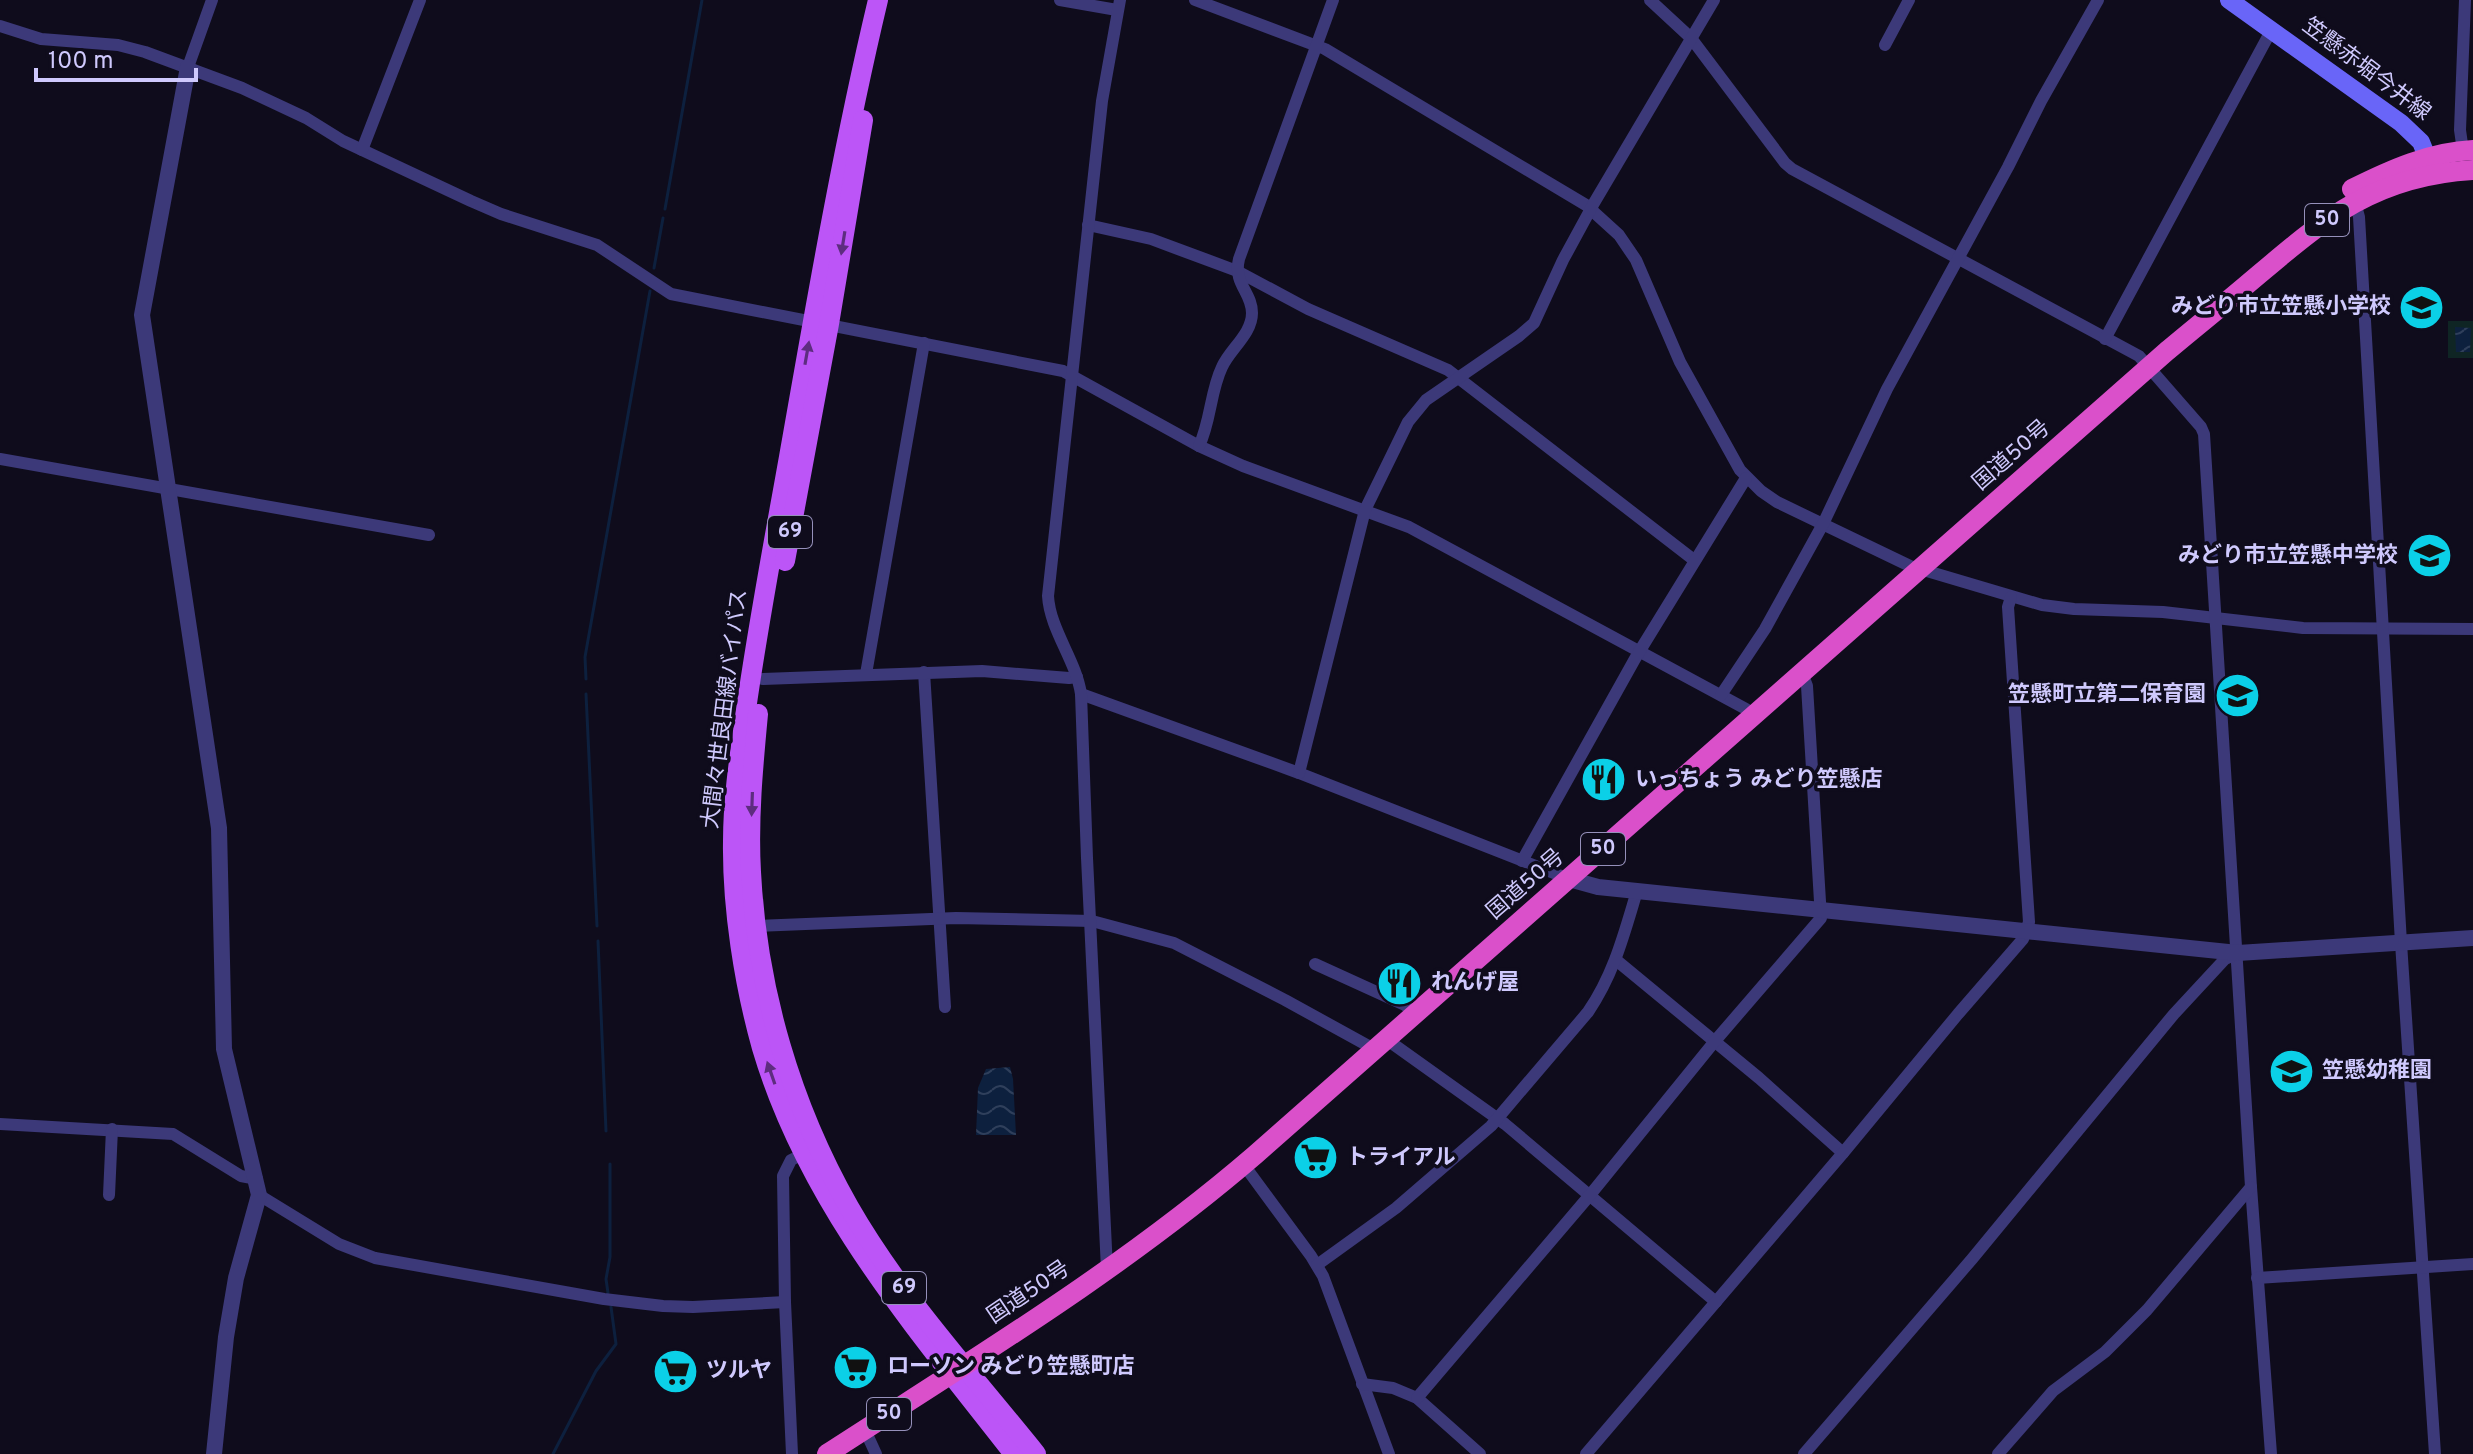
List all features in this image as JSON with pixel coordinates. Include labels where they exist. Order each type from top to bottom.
[{"type":"highway","name":"50","points":[[2221,304],[2262,259],[2309,216],[2352,189],[2427,157],[2467,162]]},
{"type":"highway","name":"50","points":[[2221,304],[2309,231],[2355,202],[2467,162]]},
{"type":"highway","name":"国道50号","points":[[827,1454],[1107,1269],[1180,1217],[1244,1165],[2221,304]]},
{"type":"main road","name":"大間々世良田線バイパス","points":[[1014,1454],[957,1369],[884,1261],[818,1149],[799,1102],[770,1008],[756,926],[751,870],[751,809],[763,679],[821,323],[850,117],[878,0],[863,123],[821,323],[750,678],[737,778],[733,844],[735,899],[754,1015],[775,1086],[837,1216],[858,1249],[957,1369],[1036,1454]]},
{"type":"main road","name":"笠懸赤堀今井線","points":[[2229,0],[2401,123],[2421,142],[2427,157]]},
{"type":"main road","points":[[2411,180],[2422,170],[2427,157]]},
{"type":"street","points":[[212,0],[188,67],[142,315],[219,828],[224,1049],[258,1187],[228,1323],[214,1454]]},
{"type":"street","points":[[362,150],[420,0]]},
{"type":"street","points":[[1060,0],[1118,5],[1106,70],[1048,596],[1050,610],[1081,694],[1107,1269]]},
{"type":"street","points":[[1195,0],[1317,45],[1592,209],[1619,235],[1636,260],[1680,362],[1746,478],[1777,502],[1920,570],[2042,605],[2163,612],[2288,627],[2473,629]]},
{"type":"street","points":[[1199,446],[1221,369],[1231,350],[1247,331],[1252,315],[1237,271],[1333,0]]},
{"type":"street","points":[[1650,0],[1691,38],[1785,163],[2139,356],[2200,424],[2204,434],[2251,1187],[2271,1454]]},
{"type":"street","points":[[1299,773],[1365,510],[1412,415],[1426,400],[1534,323],[1563,260],[1714,0]]},
{"type":"street","points":[[1885,45],[1909,0]]},
{"type":"street","points":[[1721,695],[1765,629],[1823,524],[1887,389],[2098,0]]},
{"type":"street","points":[[2465,0],[2460,130],[2467,162]]},
{"type":"street","points":[[0,26],[41,39],[133,48],[188,67],[276,104],[362,150],[501,214],[597,245],[671,294],[1063,371],[1199,446],[1243,466],[1409,527],[1721,695],[1753,716]]},
{"type":"street","points":[[2105,339],[2272,29]]},
{"type":"street","points":[[2355,202],[2359,217],[2401,943],[2435,1454]]},
{"type":"street","points":[[1088,225],[1151,239],[1237,271],[1308,309],[1460,377],[1694,560]]},
{"type":"street","points":[[866,674],[924,343]]},
{"type":"street","points":[[0,459],[429,535]]},
{"type":"street","points":[[1522,861],[1640,651],[1746,478]]},
{"type":"street","points":[[1586,1454],[2028,931],[2008,607],[2011,597]]},
{"type":"street","points":[[763,679],[982,671],[1077,677]]},
{"type":"street","points":[[924,672],[945,1007]]},
{"type":"street","points":[[1417,1398],[1590,1195],[1715,1041],[1819,922],[1822,911],[1807,686],[1802,673]]},
{"type":"street","points":[[1081,694],[1299,773],[1569,879],[1598,887],[2238,953],[2473,938]]},
{"type":"street","points":[[1317,1265],[1396,1208],[1497,1119],[1588,1012],[1601,992],[1616,960],[1637,891]]},
{"type":"street","points":[[756,926],[939,918],[1092,921],[1174,943],[1312,1014],[1380,1044],[1497,1119],[1716,1302]]},
{"type":"street","points":[[1804,1454],[1982,1247],[2174,1014],[2225,959],[2238,953]]},
{"type":"street","points":[[1616,960],[1715,1041],[1843,1153]]},
{"type":"street","points":[[1315,964],[1405,1005],[1416,1014]]},
{"type":"street","points":[[0,1124],[173,1134],[258,1187],[339,1244],[375,1258],[604,1299],[663,1306],[785,1302]]},
{"type":"street","points":[[109,1195],[112,1129]]},
{"type":"street","points":[[792,1454],[783,1176],[791,1160],[805,1153]]},
{"type":"street","points":[[1244,1165],[1317,1265],[1389,1454]]},
{"type":"street","points":[[1998,1454],[2053,1391],[2105,1352],[2147,1310],[2251,1187]]},
{"type":"street","points":[[2257,1278],[2473,1264]]},
{"type":"street","points":[[1362,1384],[1393,1388],[1417,1398],[1480,1454]]},
{"type":"street","points":[[865,1430],[876,1454]]},
{"type":"green space","points":[[2448,321],[2473,321],[2473,358],[2448,358]]},
{"type":"water","points":[[2455,327],[2471,328],[2470,352],[2456,352]]},
{"type":"water","points":[[1010,1067],[1016,1135],[976,1135],[978,1088],[986,1069]]},
{"type":"waterway","points":[[665,209],[702,0]]},
{"type":"waterway","points":[[654,268],[663,218]]},
{"type":"waterway","points":[[586,679],[585,657],[650,291]]},
{"type":"waterway","points":[[586,694],[597,926]]},
{"type":"waterway","points":[[598,941],[606,1131]]},
{"type":"waterway","points":[[608,1293],[610,1164]]},
{"type":"waterway","points":[[553,1454],[596,1371],[616,1344],[611,1307]]},
{"type":"place","name":"みどり市立笠懸小学校","points":[[2422,307]]},
{"type":"place","name":"みどり市立笠懸中学校","points":[[2429,556]]},
{"type":"place","name":"笠懸町立第二保育園","points":[[2237,695]]},
{"type":"place","name":"いっちょう みどり笠懸店","points":[[1604,780]]},
{"type":"place","name":"れんげ屋","points":[[1400,983]]},
{"type":"place","name":"笠懸幼稚園","points":[[2291,1071]]},
{"type":"place","name":"トライアル","points":[[1315,1158]]},
{"type":"place","name":"ローソン みどり笠懸町店","points":[[856,1367]]},
{"type":"place","name":"ツルヤ","points":[[675,1371]]}]
